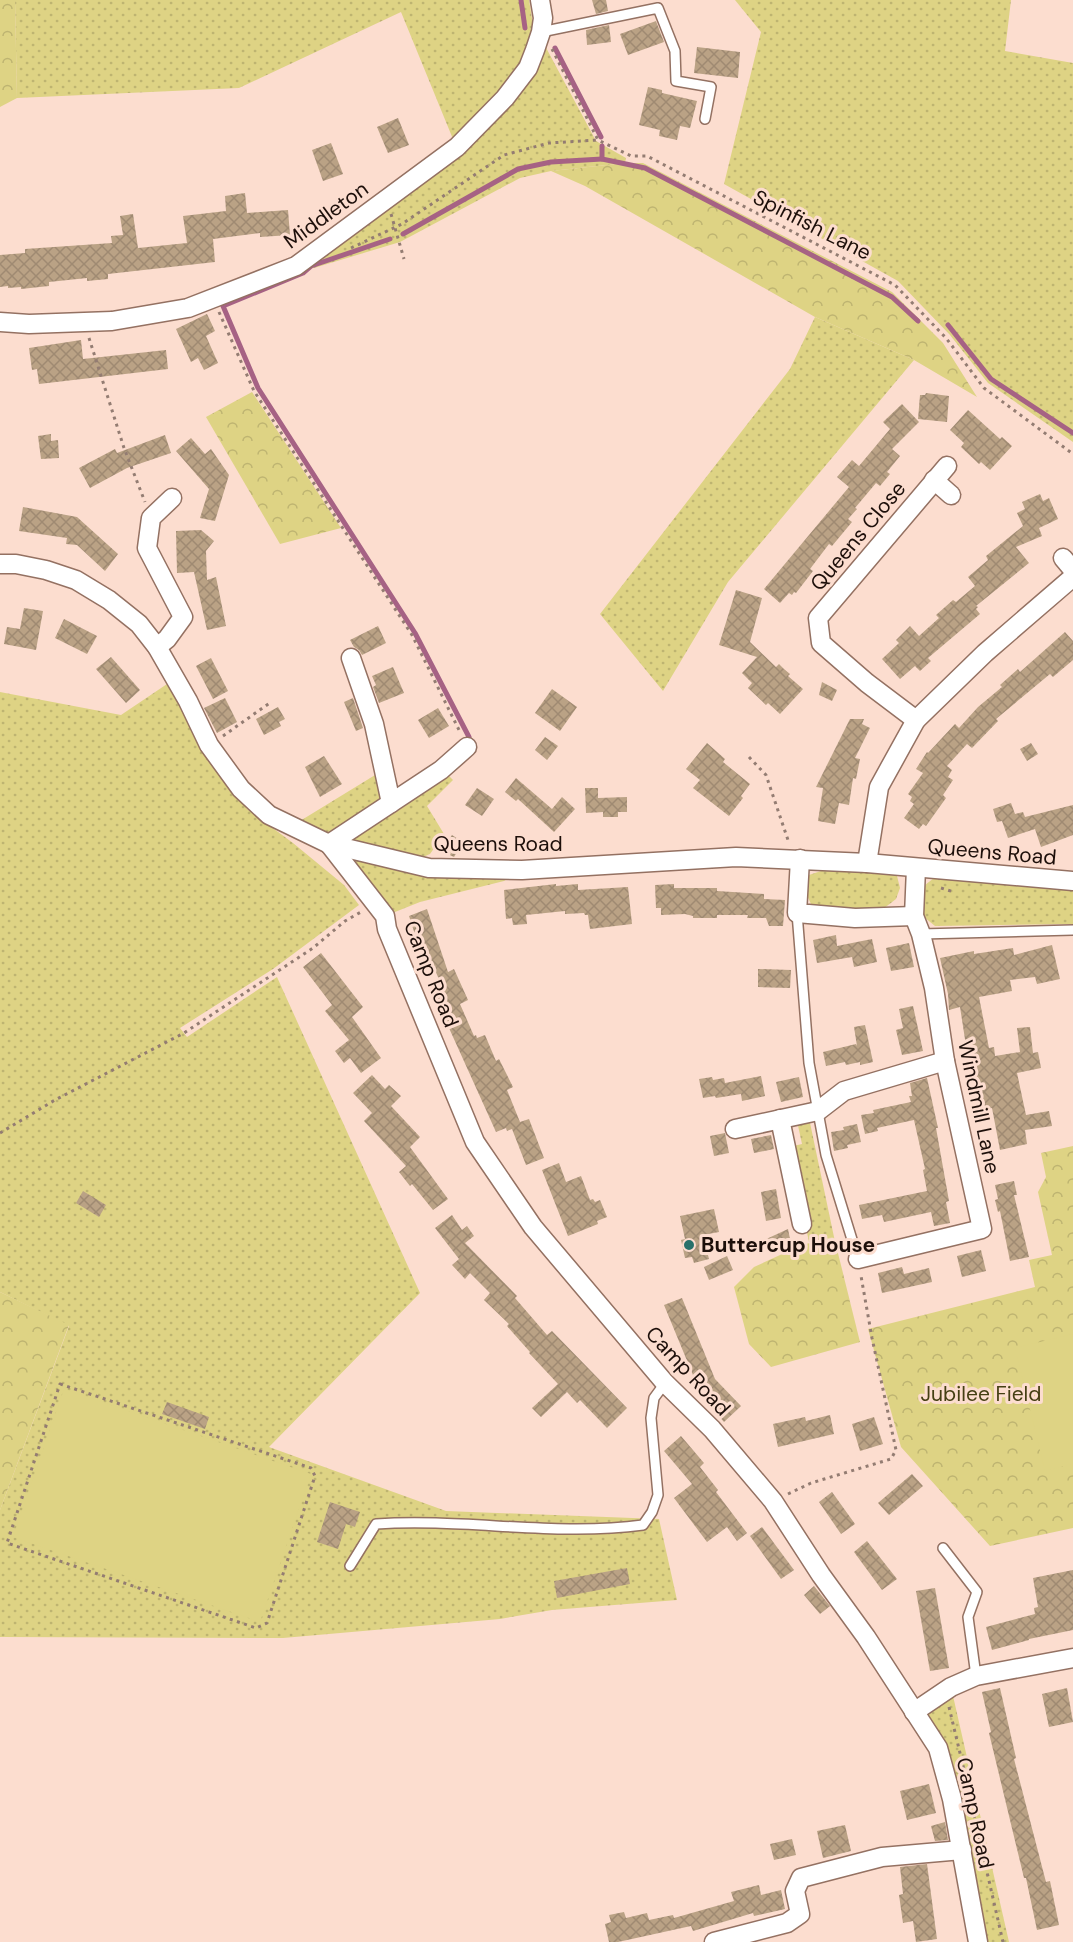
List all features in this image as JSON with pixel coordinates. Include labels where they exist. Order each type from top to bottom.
[{"type":"street","name":"Middleton","points":[[0,322],[29,324],[112,321],[188,308],[296,266],[457,147],[505,98],[528,68],[540,36],[543,18],[540,0]]},
{"type":"street","name":"Queens Close","points":[[916,720],[820,643],[818,618],[947,466]]},
{"type":"street","name":"Queens Close","points":[[934,480],[951,495]]},
{"type":"street","points":[[157,647],[167,639],[183,617],[147,548],[151,518],[172,498]]},
{"type":"street","name":"Queens Road","points":[[0,564],[16,564],[46,570],[76,580],[109,600],[139,624],[157,647],[188,701],[209,746],[242,789],[269,815],[330,844],[429,868],[522,870],[735,857],[867,863],[1073,881]]},
{"type":"street","points":[[867,863],[879,787],[916,720],[985,653],[1073,577]]},
{"type":"street","points":[[351,658],[374,724],[391,802]]},
{"type":"street","points":[[330,844],[441,770],[467,747]]},
{"type":"street","name":"Camp Road","points":[[330,844],[385,916],[387,929],[476,1142],[533,1227],[665,1383],[712,1430],[773,1501],[938,1748],[952,1799],[978,1942]]},
{"type":"street","points":[[797,859],[797,914],[855,918],[914,916]]},
{"type":"street","name":"Windmill Lane","points":[[858,1259],[982,1229],[945,1061],[934,988],[921,934],[914,916],[916,868]]},
{"type":"street","points":[[735,1129],[818,1111],[844,1091],[945,1061]]},
{"type":"street","points":[[780,1119],[802,1224]]},
{"type":"street","points":[[914,1712],[951,1687],[976,1676],[1073,1658]]},
{"type":"street","points":[[714,1942],[787,1923],[800,1914],[795,1891],[801,1878],[882,1857],[962,1850]]},
{"type":"lane","points":[[540,36],[658,8],[675,51],[675,81],[711,87],[705,119]]},
{"type":"lane","points":[[797,914],[809,1063],[826,1155],[858,1259]]},
{"type":"lane","points":[[921,934],[1073,930]]},
{"type":"lane","points":[[351,1566],[376,1524],[416,1521],[516,1527],[616,1529],[643,1525],[652,1512],[658,1495],[651,1418],[654,1398],[665,1383]]},
{"type":"lane","points":[[943,1548],[977,1592],[968,1617],[976,1676]]},
{"type":"path","points":[[345,251],[395,227],[504,155],[549,143],[598,140],[551,47],[540,36]]},
{"type":"path","name":"Spinfish Lane","points":[[598,140],[631,156],[647,156],[895,285],[946,338],[984,388],[1073,454]]},
{"type":"path","points":[[387,198],[404,259]]},
{"type":"path","points":[[214,299],[254,391],[412,635],[467,747]]},
{"type":"path","points":[[84,322],[124,448],[151,518]]},
{"type":"path","points":[[209,746],[271,702]]},
{"type":"path","points":[[748,757],[766,775],[797,859]]},
{"type":"path","points":[[0,1133],[55,1100],[183,1033],[313,948],[345,921],[376,904]]},
{"type":"path","points":[[773,1501],[811,1483],[891,1459],[897,1450],[872,1338],[858,1259]]},
{"type":"path","points":[[60,1384],[311,1468],[315,1476],[311,1490],[267,1623],[256,1629],[7,1544],[60,1384]]},
{"type":"green space","points":[[0,0],[15,0],[17,98],[0,107]]},
{"type":"green space","points":[[15,0],[529,0],[534,31],[523,65],[455,144],[401,12],[239,88],[17,98]]},
{"type":"green space","points":[[735,0],[1011,0],[1005,51],[1073,63],[1073,442],[988,383],[950,335],[898,281],[724,184],[761,32]]},
{"type":"green space","points":[[543,42],[596,141],[626,158],[625,163],[551,171],[520,178],[400,242],[314,268],[300,269],[460,151]]},
{"type":"green space","points":[[643,163],[892,292],[943,343],[977,397],[914,360],[815,317],[585,186],[551,171]]},
{"type":"green space","points":[[815,317],[914,360],[728,582],[663,691],[600,614],[790,369]]},
{"type":"green space","points":[[252,392],[341,528],[280,544],[206,417]]},
{"type":"green space","points":[[170,682],[204,748],[247,809],[344,885],[359,905],[273,969],[180,1028],[187,1037],[277,977],[420,1293],[269,1447],[446,1511],[659,1519],[677,1600],[552,1610],[500,1619],[283,1638],[0,1637],[0,1510],[69,1326],[0,1292],[0,692],[121,715]]},
{"type":"green space","points":[[380,772],[387,797],[362,831],[396,812],[449,776],[453,780],[427,806],[444,834],[430,854],[423,857],[360,842],[359,859],[522,870],[504,881],[420,902],[385,916],[357,866],[354,851],[300,821]]},
{"type":"green space","points":[[821,871],[881,871],[897,876],[900,888],[896,899],[883,909],[829,912],[811,904],[804,889],[809,875]]},
{"type":"green space","points":[[940,875],[1073,884],[1073,924],[935,926],[919,913],[919,900],[924,886]]},
{"type":"green space","points":[[809,1118],[834,1237],[809,1242],[789,1147],[802,1144],[797,1121]]},
{"type":"green space","name":"Jubilee Field","points":[[1073,1146],[1073,1528],[990,1546],[901,1447],[868,1329],[1035,1287],[1029,1260],[1052,1255],[1038,1192],[1046,1177],[1041,1153]]},
{"type":"green space","points":[[834,1237],[860,1342],[771,1367],[749,1344],[734,1287],[754,1267],[802,1245]]},
{"type":"green space","points":[[0,1292],[69,1325],[0,1510]]},
{"type":"green space","points":[[1073,1334],[1073,1464],[1045,1471],[1015,1348]]},
{"type":"green space","points":[[64,1389],[311,1474],[260,1622],[13,1537]]},
{"type":"green space","points":[[951,1687],[1009,1942],[978,1942],[952,1799],[914,1712]]},
{"type":"building","points":[[592,0],[606,0],[608,11],[596,14]]},
{"type":"building","points":[[656,21],[664,42],[628,55],[620,34]]},
{"type":"building","points":[[609,25],[611,42],[587,45],[586,30]]},
{"type":"building","points":[[697,47],[740,52],[738,78],[694,73]]},
{"type":"building","points":[[648,87],[662,90],[662,93],[697,101],[690,128],[680,126],[677,140],[659,136],[660,130],[639,125]]},
{"type":"building","points":[[398,118],[409,145],[388,153],[377,127]]},
{"type":"building","points":[[331,143],[343,174],[323,181],[312,150]]},
{"type":"building","points":[[245,193],[247,213],[288,210],[290,235],[260,237],[260,233],[213,239],[215,262],[108,274],[108,279],[87,281],[87,278],[49,282],[49,286],[21,289],[21,287],[0,287],[0,255],[25,253],[25,249],[112,243],[111,236],[123,235],[120,216],[133,214],[138,248],[187,243],[183,216],[226,211],[225,196]]},
{"type":"building","points":[[207,314],[215,331],[206,336],[218,363],[204,370],[198,358],[191,362],[176,329]]},
{"type":"building","points":[[81,340],[83,359],[166,350],[168,369],[39,384],[37,369],[32,370],[29,348]]},
{"type":"building","points":[[926,393],[949,396],[947,422],[918,419],[920,395]]},
{"type":"building","points":[[902,404],[919,422],[892,449],[900,456],[887,472],[890,474],[880,486],[876,483],[855,508],[857,509],[848,519],[852,522],[832,546],[829,544],[810,569],[813,571],[796,593],[792,595],[789,593],[780,603],[764,589],[849,487],[837,477],[852,460],[859,466],[890,429],[883,422]]},
{"type":"building","points":[[968,410],[1000,439],[1002,437],[1012,446],[990,470],[981,462],[979,464],[961,447],[964,443],[950,430]]},
{"type":"building","points":[[51,434],[51,441],[58,440],[59,458],[41,459],[38,436]]},
{"type":"building","points":[[165,435],[171,453],[127,468],[90,488],[79,468],[115,449],[117,453]]},
{"type":"building","points":[[191,438],[205,454],[211,449],[229,475],[215,521],[200,518],[209,489],[176,451]]},
{"type":"building","points":[[1040,494],[1043,501],[1049,498],[1058,519],[1039,528],[1042,536],[1016,547],[1029,563],[976,606],[980,614],[928,658],[931,661],[920,671],[915,666],[900,679],[882,659],[899,643],[896,640],[910,626],[919,636],[939,618],[936,615],[953,600],[956,602],[975,586],[968,577],[988,560],[986,556],[1023,526],[1017,513],[1025,509],[1022,502]]},
{"type":"building","points":[[23,507],[77,517],[118,554],[105,571],[77,545],[66,544],[67,538],[19,531]]},
{"type":"building","points":[[201,530],[214,541],[206,551],[207,580],[216,577],[226,626],[207,630],[194,572],[177,573],[176,531]]},
{"type":"building","points":[[736,590],[762,598],[750,642],[776,667],[779,664],[790,674],[788,676],[803,689],[780,714],[768,703],[766,705],[748,688],[752,683],[742,673],[757,657],[719,645]]},
{"type":"building","points":[[24,608],[43,611],[36,650],[4,644],[7,627],[20,629]]},
{"type":"building","points":[[64,619],[97,636],[87,654],[55,638]]},
{"type":"building","points":[[378,626],[386,643],[362,655],[350,640]]},
{"type":"building","points":[[1065,632],[1073,641],[1073,660],[1053,677],[1050,674],[996,719],[998,721],[972,748],[967,744],[947,766],[952,770],[948,777],[953,780],[943,795],[946,798],[926,826],[923,824],[919,829],[904,818],[914,804],[910,801],[912,797],[908,794],[923,773],[916,769],[927,752],[955,724],[959,728],[1018,669],[1020,672]]},
{"type":"building","points":[[111,657],[140,690],[126,703],[96,669]]},
{"type":"building","points":[[211,658],[228,691],[213,699],[196,666]]},
{"type":"building","points":[[393,667],[404,693],[379,703],[372,676]]},
{"type":"building","points":[[822,682],[837,690],[832,701],[819,695]]},
{"type":"building","points":[[552,689],[577,707],[560,731],[535,713]]},
{"type":"building","points":[[225,698],[237,722],[217,733],[204,708]]},
{"type":"building","points":[[353,698],[363,728],[356,731],[344,702]]},
{"type":"building","points":[[278,707],[285,719],[279,722],[281,726],[264,735],[256,719]]},
{"type":"building","points":[[438,708],[449,726],[429,738],[418,720]]},
{"type":"building","points":[[850,719],[864,719],[862,724],[870,728],[855,758],[860,759],[856,779],[853,778],[849,805],[839,803],[835,824],[818,821],[823,788],[816,787]]},
{"type":"building","points":[[545,737],[558,746],[547,760],[535,750]]},
{"type":"building","points":[[707,743],[725,759],[723,762],[750,784],[741,796],[743,798],[729,816],[693,788],[700,780],[686,769]]},
{"type":"building","points":[[1031,743],[1038,754],[1027,761],[1020,749]]},
{"type":"building","points":[[324,756],[342,784],[320,797],[305,767]]},
{"type":"building","points":[[516,778],[552,809],[562,797],[575,809],[554,832],[518,799],[516,801],[505,792]]},
{"type":"building","points":[[477,788],[494,799],[482,816],[465,805]]},
{"type":"building","points":[[585,788],[598,788],[598,798],[627,797],[627,812],[618,812],[618,817],[603,817],[603,812],[586,813]]},
{"type":"building","points":[[1011,803],[1015,814],[1023,812],[1025,817],[1073,805],[1073,835],[1041,847],[1035,829],[1008,838],[1002,821],[997,822],[993,809]]},
{"type":"building","points":[[452,835],[463,842],[454,857],[441,851]]},
{"type":"building","points":[[556,884],[556,886],[578,884],[578,890],[628,887],[632,924],[590,929],[588,915],[584,913],[565,914],[565,911],[526,915],[527,924],[513,925],[512,918],[506,919],[504,890]]},
{"type":"building","points":[[674,884],[674,888],[717,888],[717,891],[764,894],[764,899],[785,900],[783,926],[769,926],[766,918],[747,918],[748,915],[693,918],[685,914],[661,915],[661,908],[656,908],[655,885]]},
{"type":"building","points":[[427,909],[448,972],[454,969],[468,1000],[460,1004],[474,1036],[476,1035],[477,1038],[485,1035],[496,1061],[499,1059],[513,1087],[507,1090],[520,1122],[529,1119],[544,1158],[526,1165],[512,1129],[507,1131],[506,1128],[496,1132],[444,1017],[434,992],[443,988],[429,957],[423,959],[409,916]]},
{"type":"building","points":[[836,935],[837,946],[872,939],[877,962],[854,967],[852,957],[817,963],[813,940]]},
{"type":"building","points":[[909,943],[914,967],[891,971],[886,948]]},
{"type":"building","points":[[1052,945],[1060,979],[1037,984],[1035,977],[1010,980],[1012,991],[979,997],[989,1048],[994,1047],[995,1056],[1020,1052],[1017,1028],[1030,1027],[1033,1053],[1038,1052],[1041,1068],[1017,1073],[1026,1115],[1049,1111],[1052,1126],[1025,1130],[1027,1144],[1000,1150],[992,1108],[984,1110],[978,1077],[971,1078],[960,1007],[949,1010],[940,958],[974,951],[974,954],[1013,948],[1014,955]]},
{"type":"building","points":[[321,953],[363,1007],[352,1017],[381,1058],[361,1073],[350,1058],[344,1063],[335,1051],[349,1040],[325,1011],[332,1005],[303,967]]},
{"type":"building","points":[[758,969],[791,970],[790,988],[758,987]]},
{"type":"building","points":[[913,1006],[923,1051],[902,1055],[896,1030],[903,1028],[899,1009]]},
{"type":"building","points":[[865,1025],[873,1062],[846,1065],[845,1062],[826,1066],[823,1052],[856,1044],[857,1046],[854,1027]]},
{"type":"building","points":[[372,1075],[385,1089],[389,1085],[401,1096],[391,1106],[420,1137],[410,1147],[448,1199],[433,1210],[399,1172],[406,1166],[364,1121],[372,1113],[353,1093]]},
{"type":"building","points":[[761,1076],[765,1096],[742,1101],[741,1094],[703,1098],[699,1079],[724,1078],[725,1083]]},
{"type":"building","points":[[799,1077],[803,1097],[781,1102],[776,1082]]},
{"type":"building","points":[[927,1078],[938,1128],[936,1128],[949,1201],[946,1202],[950,1223],[934,1226],[931,1212],[884,1222],[882,1215],[862,1219],[859,1205],[927,1191],[923,1170],[925,1169],[914,1120],[877,1128],[878,1131],[865,1134],[861,1115],[874,1113],[873,1110],[911,1102],[910,1083]]},
{"type":"building","points":[[857,1124],[861,1142],[834,1151],[831,1132],[844,1130],[843,1127]]},
{"type":"building","points":[[725,1133],[729,1153],[714,1156],[710,1136]]},
{"type":"building","points":[[771,1135],[774,1149],[754,1153],[751,1139]]},
{"type":"building","points":[[559,1163],[566,1182],[581,1176],[590,1200],[593,1199],[595,1202],[600,1200],[607,1217],[597,1221],[598,1224],[568,1236],[542,1170]]},
{"type":"building","points":[[1014,1181],[1017,1195],[1014,1195],[1029,1257],[1010,1261],[1000,1211],[998,1212],[995,1200],[998,1199],[995,1185]]},
{"type":"building","points":[[776,1189],[781,1218],[766,1221],[761,1192]]},
{"type":"building","points":[[83,1191],[106,1205],[99,1217],[76,1203]]},
{"type":"building","points":[[714,1209],[719,1232],[703,1235],[709,1259],[694,1263],[692,1257],[685,1258],[681,1240],[685,1239],[680,1216]]},
{"type":"building","points":[[452,1215],[462,1230],[467,1226],[474,1236],[465,1243],[517,1296],[515,1298],[547,1335],[552,1331],[627,1408],[607,1428],[580,1400],[577,1403],[567,1392],[541,1417],[532,1408],[558,1384],[529,1353],[507,1326],[509,1324],[484,1300],[490,1293],[470,1273],[465,1279],[452,1265],[459,1259],[435,1228]]},
{"type":"building","points":[[788,1229],[791,1244],[750,1252],[749,1247]]},
{"type":"building","points":[[981,1250],[986,1271],[962,1277],[957,1256]]},
{"type":"building","points":[[727,1256],[733,1270],[709,1280],[704,1267]]},
{"type":"building","points":[[902,1267],[904,1274],[929,1268],[932,1282],[882,1293],[878,1273]]},
{"type":"building","points":[[682,1298],[715,1379],[741,1406],[724,1422],[708,1404],[713,1399],[695,1380],[664,1305]]},
{"type":"building","points":[[167,1402],[209,1417],[205,1429],[162,1414]]},
{"type":"building","points":[[830,1415],[834,1434],[778,1447],[773,1424],[805,1417],[806,1421]]},
{"type":"building","points":[[874,1417],[883,1444],[860,1451],[852,1424]]},
{"type":"building","points":[[681,1436],[704,1463],[700,1467],[747,1533],[737,1541],[727,1527],[707,1542],[674,1498],[692,1484],[664,1451]]},
{"type":"building","points":[[912,1474],[923,1486],[889,1515],[878,1503]]},
{"type":"building","points":[[832,1492],[855,1524],[841,1534],[819,1502]]},
{"type":"building","points":[[330,1502],[360,1512],[355,1527],[346,1524],[338,1549],[317,1542]]},
{"type":"building","points":[[762,1527],[794,1570],[781,1579],[750,1536]]},
{"type":"building","points":[[867,1541],[897,1579],[882,1590],[854,1552]]},
{"type":"building","points":[[627,1568],[630,1584],[557,1598],[554,1581]]},
{"type":"building","points":[[1073,1570],[1073,1630],[1029,1639],[992,1650],[986,1627],[1035,1614],[1034,1608],[1038,1607],[1033,1578]]},
{"type":"building","points":[[814,1586],[830,1606],[820,1614],[804,1595]]},
{"type":"building","points":[[935,1588],[949,1668],[930,1671],[916,1591]]},
{"type":"building","points":[[1000,1688],[1016,1758],[1014,1759],[1046,1882],[1050,1881],[1059,1925],[1037,1930],[989,1733],[991,1732],[982,1692]]},
{"type":"building","points":[[1067,1688],[1073,1722],[1049,1727],[1042,1694]]},
{"type":"building","points":[[929,1784],[936,1813],[907,1820],[900,1791]]},
{"type":"building","points":[[945,1822],[948,1840],[935,1841],[931,1826]]},
{"type":"building","points":[[845,1825],[851,1851],[823,1858],[817,1831]]},
{"type":"building","points":[[792,1839],[796,1855],[774,1860],[770,1844]]},
{"type":"building","points":[[927,1864],[937,1939],[916,1942],[913,1921],[903,1923],[899,1895],[903,1894],[900,1867]]},
{"type":"building","points":[[759,1885],[761,1895],[781,1890],[785,1909],[754,1916],[753,1913],[693,1931],[691,1926],[609,1942],[605,1924],[611,1922],[609,1915],[624,1912],[626,1918],[647,1913],[649,1920],[673,1915],[674,1918],[734,1901],[731,1892]]},
{"type":"waterway","points":[[521,0],[525,28]]},
{"type":"waterway","points":[[555,48],[601,137]]},
{"type":"waterway","points":[[602,146],[602,159],[645,168],[892,297],[918,321]]},
{"type":"waterway","points":[[403,234],[518,169],[551,162],[602,159]]},
{"type":"waterway","points":[[390,239],[311,266],[303,273],[223,306],[258,388],[415,633],[469,737]]},
{"type":"waterway","points":[[948,325],[991,379],[1073,433]]},
{"type":"place","name":"Buttercup House","points":[[689,1245]]}]
